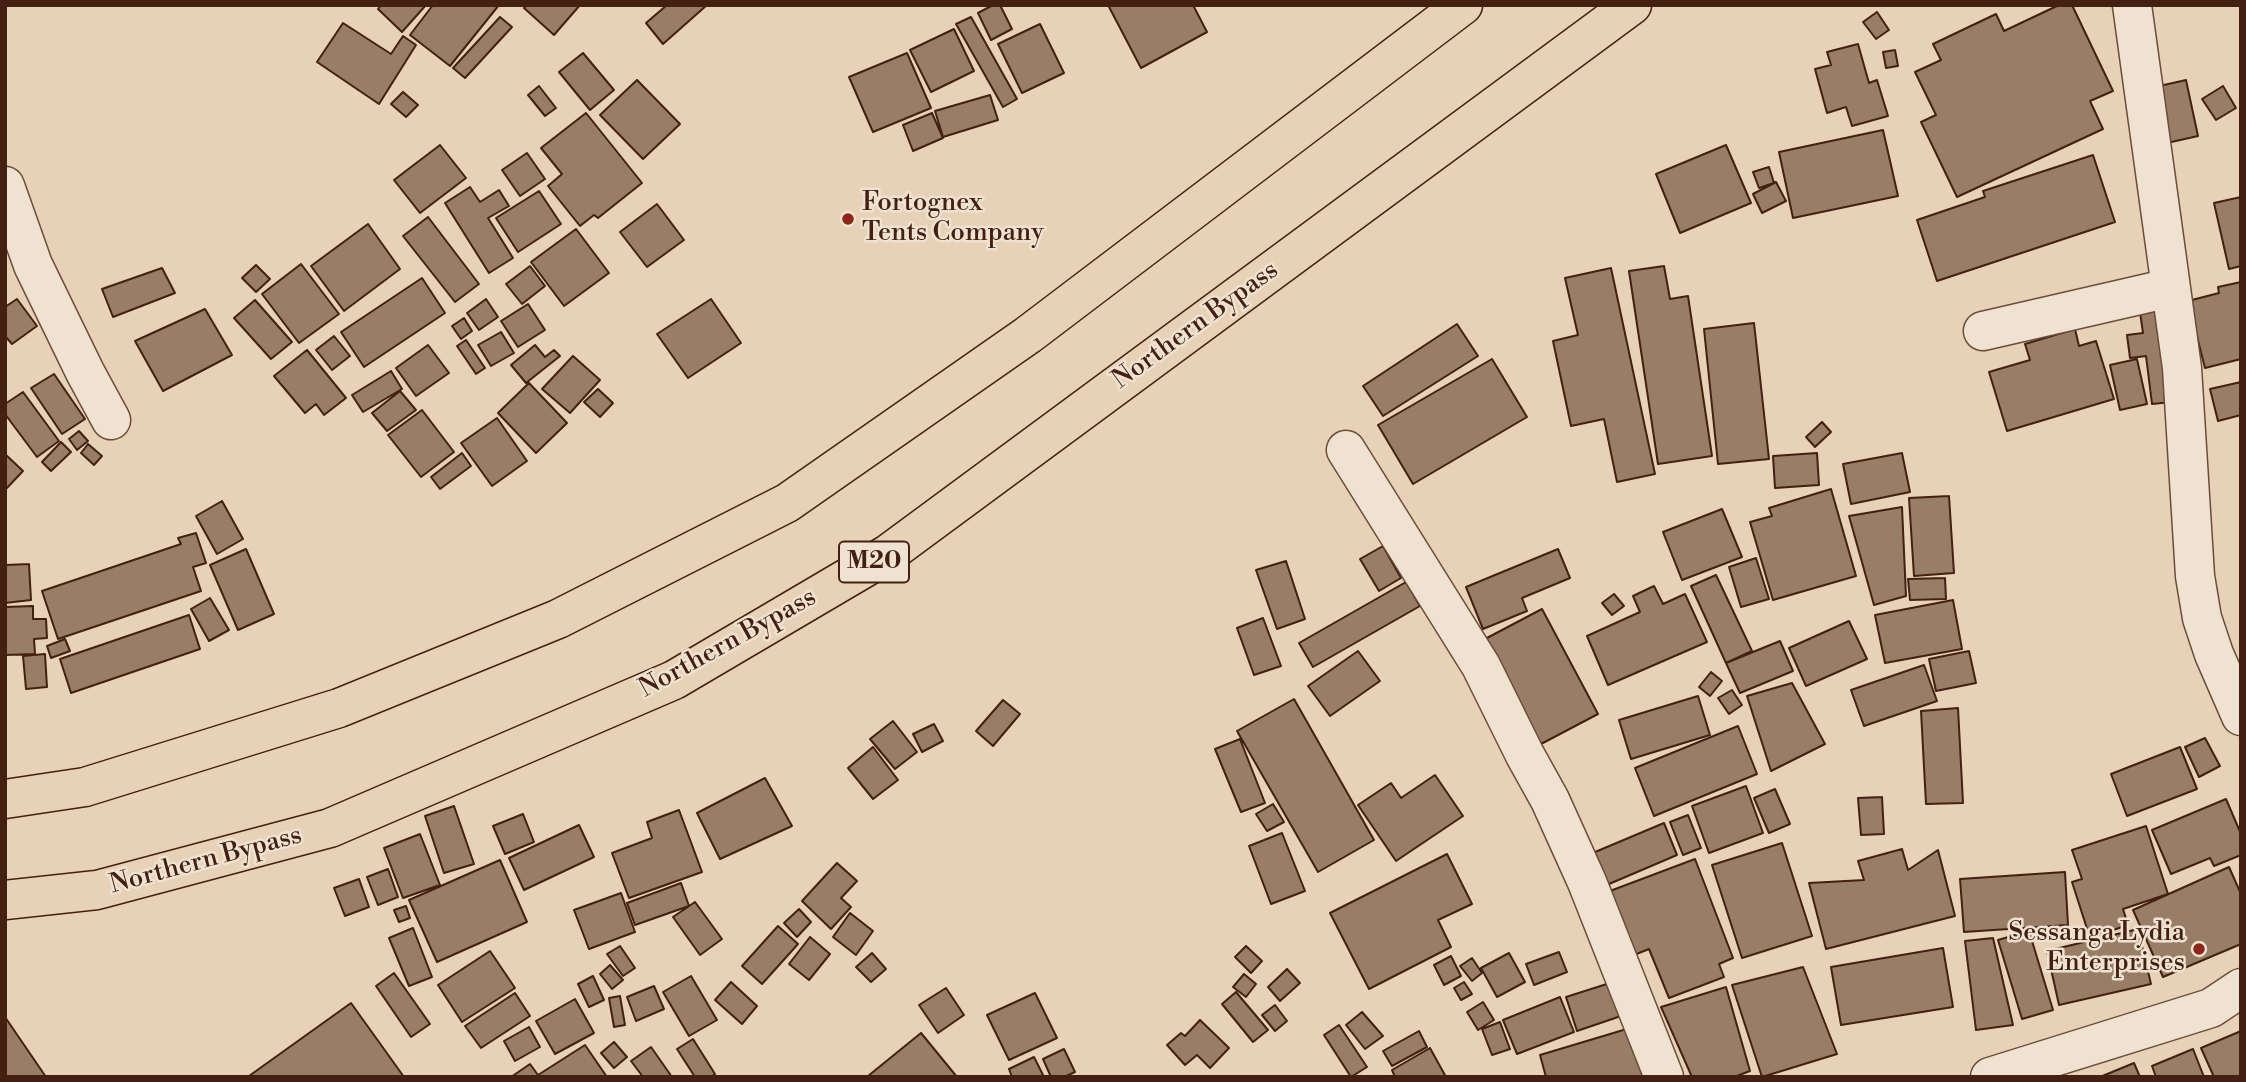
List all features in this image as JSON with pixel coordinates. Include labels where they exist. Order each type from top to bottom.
[{"type":"highway","points":[[5,799],[85,787],[339,708],[558,619],[787,503],[1028,335],[1463,5]]},
{"type":"highway","name":"Northern Bypass","points":[[5,900],[97,890],[330,828],[674,680],[888,554],[1632,5]]},
{"type":"street","points":[[2132,5],[2182,368],[2195,576],[2200,607],[2214,654],[2241,716]]},
{"type":"street","points":[[5,186],[33,265],[111,420]]},
{"type":"street","points":[[1983,331],[2171,288]]},
{"type":"street","points":[[1346,450],[1481,666],[1550,800],[1587,882],[1664,1077]]},
{"type":"street","points":[[1990,1077],[2210,1008],[2241,988]]},
{"type":"building","points":[[381,5],[426,5],[402,32],[378,9]]},
{"type":"building","points":[[433,5],[499,5],[450,66],[410,35]]},
{"type":"building","points":[[527,5],[580,5],[554,35],[524,8]]},
{"type":"building","points":[[667,5],[707,5],[663,44],[646,23]]},
{"type":"building","points":[[993,5],[1000,5],[1012,29],[991,40],[978,13]]},
{"type":"building","points":[[1108,5],[1193,5],[1207,32],[1141,68]]},
{"type":"building","points":[[2059,5],[2072,5],[2113,91],[2090,101],[2103,129],[1957,197],[1921,122],[1936,115],[1915,72],[1941,60],[1933,44],[1996,14],[2004,31]]},
{"type":"building","points":[[1877,12],[1889,30],[1876,39],[1863,22]]},
{"type":"building","points":[[500,17],[512,27],[465,78],[453,68]]},
{"type":"building","points":[[971,17],[1017,99],[1003,107],[956,24]]},
{"type":"building","points":[[343,23],[391,54],[403,36],[416,45],[379,104],[317,62]]},
{"type":"building","points":[[1040,24],[1064,73],[1022,93],[998,44]]},
{"type":"building","points":[[954,29],[974,71],[931,92],[910,50]]},
{"type":"building","points":[[1858,44],[1869,83],[1877,80],[1888,116],[1852,126],[1846,107],[1827,113],[1815,69],[1831,65],[1827,52]]},
{"type":"building","points":[[1895,50],[1898,66],[1886,68],[1883,52]]},
{"type":"building","points":[[583,53],[614,90],[590,110],[559,72]]},
{"type":"building","points":[[907,53],[931,108],[873,132],[849,77]]},
{"type":"building","points":[[637,80],[680,124],[643,159],[600,115]]},
{"type":"building","points":[[2186,80],[2198,136],[2167,143],[2155,87]]},
{"type":"building","points":[[539,86],[556,108],[545,116],[528,95]]},
{"type":"building","points":[[2223,86],[2236,108],[2216,120],[2202,99]]},
{"type":"building","points":[[403,92],[418,105],[406,117],[391,104]]},
{"type":"building","points":[[990,95],[998,120],[943,137],[935,111]]},
{"type":"building","points":[[586,113],[642,183],[598,218],[594,215],[580,226],[548,186],[562,174],[541,148]]},
{"type":"building","points":[[932,113],[943,138],[913,151],[903,125]]},
{"type":"building","points":[[1883,130],[1898,196],[1793,218],[1779,152]]},
{"type":"building","points":[[440,145],[466,178],[420,213],[394,180]]},
{"type":"building","points":[[1726,145],[1751,203],[1680,233],[1656,174]]},
{"type":"building","points":[[527,153],[545,179],[520,196],[502,170]]},
{"type":"building","points":[[2093,155],[2115,222],[1937,281],[1917,220],[1985,197],[1983,191]]},
{"type":"building","points":[[1769,167],[1774,183],[1759,188],[1753,172]]},
{"type":"building","points":[[1776,182],[1786,201],[1762,213],[1753,194]]},
{"type":"building","points":[[470,187],[480,202],[499,190],[509,206],[488,218],[513,258],[489,273],[445,203]]},
{"type":"building","points":[[539,191],[561,224],[518,252],[496,218]]},
{"type":"building","points":[[2241,197],[2241,266],[2229,269],[2214,203]]},
{"type":"building","points":[[657,204],[684,240],[647,267],[620,232]]},
{"type":"building","points":[[428,217],[479,284],[455,302],[403,236]]},
{"type":"building","points":[[368,224],[400,269],[344,311],[311,266]]},
{"type":"building","points":[[576,229],[609,273],[564,306],[531,262]]},
{"type":"building","points":[[301,264],[339,314],[299,343],[262,294]]},
{"type":"building","points":[[256,265],[270,279],[256,292],[242,278]]},
{"type":"building","points":[[530,266],[545,286],[522,304],[506,284]]},
{"type":"building","points":[[1664,266],[1670,299],[1688,296],[1712,456],[1658,464],[1629,271]]},
{"type":"building","points":[[162,268],[175,293],[113,317],[102,289]]},
{"type":"building","points":[[1611,268],[1655,474],[1617,482],[1604,419],[1571,426],[1553,341],[1578,335],[1565,278]]},
{"type":"building","points":[[422,278],[445,313],[364,367],[341,332]]},
{"type":"building","points":[[2241,282],[2241,359],[2205,368],[2188,301],[2219,293],[2218,287]]},
{"type":"building","points":[[17,299],[37,326],[12,344],[5,336],[5,307]]},
{"type":"building","points":[[486,299],[498,317],[479,330],[467,313]]},
{"type":"building","points":[[711,299],[741,343],[688,378],[657,334]]},
{"type":"building","points":[[255,300],[292,342],[271,359],[234,318]]},
{"type":"building","points":[[2169,301],[2182,401],[2152,404],[2146,356],[2130,358],[2127,335],[2143,333],[2139,305]]},
{"type":"building","points":[[528,304],[545,330],[518,347],[501,321]]},
{"type":"building","points":[[205,309],[232,355],[163,391],[135,341]]},
{"type":"building","points":[[464,318],[472,331],[461,339],[452,326]]},
{"type":"building","points":[[1754,323],[1769,459],[1718,464],[1704,329]]},
{"type":"building","points":[[1457,324],[1478,356],[1383,416],[1363,386]]},
{"type":"building","points":[[2075,329],[2079,346],[2096,341],[2114,399],[2007,431],[1989,372],[2030,360],[2025,344]]},
{"type":"building","points":[[501,332],[514,353],[491,366],[478,345]]},
{"type":"building","points":[[334,336],[350,356],[332,370],[316,350]]},
{"type":"building","points":[[466,340],[485,368],[476,374],[457,346]]},
{"type":"building","points":[[428,345],[449,373],[416,396],[396,368]]},
{"type":"building","points":[[535,345],[545,357],[554,350],[560,356],[526,383],[511,365]]},
{"type":"building","points":[[307,350],[346,398],[324,415],[316,404],[305,413],[274,376]]},
{"type":"building","points":[[573,356],[600,380],[570,413],[542,389]]},
{"type":"building","points":[[1492,359],[1527,417],[1413,484],[1378,425]]},
{"type":"building","points":[[2137,359],[2147,404],[2120,410],[2110,365]]},
{"type":"building","points":[[391,371],[402,389],[363,412],[352,395]]},
{"type":"building","points":[[54,374],[85,419],[62,434],[31,388]]},
{"type":"building","points":[[2241,382],[2241,415],[2218,421],[2210,389]]},
{"type":"building","points":[[529,383],[567,423],[536,453],[498,413]]},
{"type":"building","points":[[598,389],[613,403],[600,417],[584,402]]},
{"type":"building","points":[[400,391],[416,410],[387,431],[372,413]]},
{"type":"building","points":[[23,392],[59,441],[37,457],[5,414],[5,404]]},
{"type":"building","points":[[422,410],[454,452],[421,477],[388,435]]},
{"type":"building","points":[[497,418],[527,461],[492,486],[461,443]]},
{"type":"building","points":[[1822,422],[1831,432],[1815,447],[1806,437]]},
{"type":"building","points":[[79,431],[88,441],[77,450],[69,439]]},
{"type":"building","points":[[61,442],[71,452],[51,471],[42,462]]},
{"type":"building","points":[[88,444],[102,456],[94,465],[81,453]]},
{"type":"building","points":[[462,453],[471,466],[440,489],[431,477]]},
{"type":"building","points":[[1817,453],[1819,485],[1775,488],[1773,456]]},
{"type":"building","points":[[1902,453],[1910,492],[1851,504],[1843,464]]},
{"type":"building","points":[[5,454],[23,471],[5,490]]},
{"type":"building","points":[[1831,489],[1856,576],[1773,600],[1750,522],[1772,516],[1769,508]]},
{"type":"building","points":[[1949,496],[1954,573],[1914,576],[1909,498]]},
{"type":"building","points":[[222,501],[243,539],[217,554],[196,516]]},
{"type":"building","points":[[1902,507],[1906,596],[1874,605],[1849,516]]},
{"type":"building","points":[[1722,509],[1742,557],[1682,580],[1663,532]]},
{"type":"building","points":[[196,533],[206,563],[193,567],[201,591],[58,639],[42,591],[181,544],[178,538]]},
{"type":"building","points":[[1383,546],[1401,578],[1379,591],[1360,559]]},
{"type":"building","points":[[246,549],[274,614],[238,630],[210,565]]},
{"type":"building","points":[[1558,549],[1570,578],[1522,598],[1527,611],[1483,629],[1466,587]]},
{"type":"building","points":[[1756,558],[1769,599],[1741,607],[1729,567]]},
{"type":"building","points":[[1286,561],[1305,619],[1277,629],[1256,570]]},
{"type":"building","points":[[29,564],[31,600],[5,603],[5,565]]},
{"type":"building","points":[[1716,575],[1752,651],[1726,663],[1691,586]]},
{"type":"building","points":[[1945,578],[1946,599],[1910,600],[1908,579]]},
{"type":"building","points":[[1406,582],[1420,606],[1313,667],[1299,643]]},
{"type":"building","points":[[1654,586],[1663,604],[1685,594],[1707,642],[1608,685],[1587,636],[1640,612],[1633,596]]},
{"type":"building","points":[[1614,594],[1624,606],[1612,615],[1602,603]]},
{"type":"building","points":[[210,598],[229,630],[209,641],[191,609]]},
{"type":"building","points":[[1953,600],[1962,649],[1885,663],[1875,615]]},
{"type":"building","points":[[33,606],[33,619],[46,619],[47,638],[34,639],[35,654],[5,655],[5,607]]},
{"type":"building","points":[[1542,609],[1598,714],[1541,744],[1485,639]]},
{"type":"building","points":[[189,615],[200,649],[71,693],[60,659]]},
{"type":"building","points":[[1263,618],[1281,666],[1254,675],[1237,628]]},
{"type":"building","points":[[1849,621],[1867,659],[1806,686],[1789,648]]},
{"type":"building","points":[[65,639],[70,651],[51,658],[47,646]]},
{"type":"building","points":[[1780,641],[1793,671],[1740,693],[1726,663]]},
{"type":"building","points":[[1358,651],[1380,681],[1330,716],[1308,686]]},
{"type":"building","points":[[1969,651],[1976,683],[1936,691],[1929,659]]},
{"type":"building","points":[[45,654],[47,687],[26,689],[23,656]]},
{"type":"building","points":[[1924,665],[1937,701],[1864,726],[1851,690]]},
{"type":"building","points":[[1711,672],[1722,681],[1710,696],[1699,687]]},
{"type":"building","points":[[1792,683],[1825,744],[1771,771],[1747,696]]},
{"type":"building","points":[[1732,690],[1742,705],[1729,714],[1718,698]]},
{"type":"building","points":[[1698,696],[1710,735],[1631,759],[1619,720]]},
{"type":"building","points":[[1294,699],[1374,840],[1318,872],[1237,731]]},
{"type":"building","points":[[1003,700],[1020,714],[993,746],[976,731]]},
{"type":"building","points":[[1958,708],[1963,803],[1926,804],[1921,711]]},
{"type":"building","points":[[893,721],[917,752],[895,769],[870,739]]},
{"type":"building","points":[[934,724],[943,741],[922,752],[913,734]]},
{"type":"building","points":[[1738,726],[1757,774],[1654,816],[1635,768]]},
{"type":"building","points":[[2205,738],[2220,766],[2199,777],[2185,747]]},
{"type":"building","points":[[1240,739],[1265,803],[1241,812],[1215,749]]},
{"type":"building","points":[[873,747],[898,780],[873,799],[848,768]]},
{"type":"building","points":[[2180,747],[2197,789],[2127,816],[2111,774]]},
{"type":"building","points":[[1435,775],[1463,816],[1396,861],[1358,805],[1391,783],[1401,798]]},
{"type":"building","points":[[765,778],[792,826],[720,859],[697,813]]},
{"type":"building","points":[[1746,786],[1763,833],[1709,853],[1692,806]]},
{"type":"building","points":[[1775,789],[1790,824],[1769,833],[1754,798]]},
{"type":"building","points":[[1882,797],[1884,834],[1861,835],[1858,798]]},
{"type":"building","points":[[2226,799],[2241,834],[2241,855],[2214,866],[2210,858],[2171,874],[2152,830]]},
{"type":"building","points":[[1273,804],[1284,822],[1267,831],[1256,814]]},
{"type":"building","points":[[454,806],[474,864],[444,873],[425,816]]},
{"type":"building","points":[[679,810],[702,872],[629,898],[612,853],[652,838],[647,822]]},
{"type":"building","points":[[523,814],[534,842],[505,854],[493,826]]},
{"type":"building","points":[[1688,815],[1701,848],[1683,855],[1670,822]]},
{"type":"building","points":[[1664,823],[1677,855],[1602,887],[1588,855]]},
{"type":"building","points":[[579,825],[594,857],[524,890],[509,858]]},
{"type":"building","points":[[2146,826],[2168,894],[2123,909],[2128,925],[2090,938],[2072,882],[2082,879],[2072,850]]},
{"type":"building","points":[[1282,833],[1305,891],[1271,904],[1249,846]]},
{"type":"building","points":[[420,834],[440,885],[403,898],[384,848]]},
{"type":"building","points":[[1782,843],[1812,936],[1742,958],[1712,865]]},
{"type":"building","points":[[1902,849],[1908,870],[1938,850],[1955,916],[1826,949],[1809,883],[1864,880],[1858,861]]},
{"type":"building","points":[[1447,854],[1472,904],[1438,920],[1451,947],[1369,989],[1330,913]]},
{"type":"building","points":[[1695,859],[1733,958],[1719,964],[1724,977],[1669,998],[1649,949],[1634,955],[1610,891]]},
{"type":"building","points":[[500,860],[527,922],[437,962],[409,900]]},
{"type":"building","points":[[837,863],[857,881],[841,898],[851,907],[831,929],[802,901]]},
{"type":"building","points":[[2229,867],[2241,894],[2241,944],[2163,977],[2133,910]]},
{"type":"building","points":[[388,869],[398,897],[378,905],[367,877]]},
{"type":"building","points":[[2065,872],[2068,925],[1964,932],[1960,879]]},
{"type":"building","points":[[359,879],[369,907],[345,916],[334,888]]},
{"type":"building","points":[[681,883],[689,906],[635,925],[627,903]]},
{"type":"building","points":[[621,893],[635,932],[589,949],[574,910]]},
{"type":"building","points":[[695,902],[722,939],[700,955],[673,917]]},
{"type":"building","points":[[406,906],[410,918],[399,922],[394,910]]},
{"type":"building","points":[[799,909],[811,922],[797,937],[784,923]]},
{"type":"building","points":[[850,913],[873,931],[856,955],[833,937]]},
{"type":"building","points":[[778,926],[798,944],[762,984],[742,966]]},
{"type":"building","points":[[413,928],[432,977],[409,986],[389,938]]},
{"type":"building","points":[[2138,929],[2151,984],[2059,1005],[2047,951]]},
{"type":"building","points":[[2029,931],[2053,1010],[2022,1019],[1998,940]]},
{"type":"building","points":[[810,937],[830,954],[809,980],[789,964]]},
{"type":"building","points":[[1993,938],[2013,1025],[1976,1030],[1965,941]]},
{"type":"building","points":[[620,946],[635,968],[623,976],[607,954]]},
{"type":"building","points":[[1246,946],[1262,961],[1251,973],[1235,957]]},
{"type":"building","points":[[1943,948],[1953,1007],[1841,1025],[1831,967]]},
{"type":"building","points":[[490,951],[515,988],[462,1022],[438,985]]},
{"type":"building","points":[[1559,952],[1567,972],[1534,985],[1526,964]]},
{"type":"building","points":[[872,953],[886,969],[871,982],[856,967]]},
{"type":"building","points":[[1509,953],[1525,982],[1497,997],[1481,968]]},
{"type":"building","points":[[1451,956],[1461,976],[1444,985],[1434,965]]},
{"type":"building","points":[[1472,958],[1482,973],[1472,981],[1460,966]]},
{"type":"building","points":[[610,965],[623,980],[612,989],[600,974]]},
{"type":"building","points":[[1803,967],[1837,1054],[1762,1077],[1732,985]]},
{"type":"building","points":[[1287,969],[1300,983],[1280,1001],[1268,987]]},
{"type":"building","points":[[394,973],[430,1024],[411,1037],[376,986]]},
{"type":"building","points":[[1244,974],[1256,984],[1246,997],[1233,987]]},
{"type":"building","points":[[593,976],[604,1000],[589,1007],[578,984]]},
{"type":"building","points":[[691,976],[717,1020],[689,1036],[663,992]]},
{"type":"building","points":[[731,982],[757,1006],[742,1024],[715,1000]]},
{"type":"building","points":[[1464,982],[1472,994],[1461,1000],[1454,988]]},
{"type":"building","points":[[1610,983],[1621,1016],[1577,1031],[1566,997]]},
{"type":"building","points":[[654,986],[664,1009],[636,1021],[627,997]]},
{"type":"building","points":[[1726,987],[1750,1071],[1734,1077],[1692,1077],[1661,1007]]},
{"type":"building","points":[[946,988],[964,1015],[938,1033],[919,1005]]},
{"type":"building","points":[[1236,992],[1268,1030],[1253,1042],[1222,1004]]},
{"type":"building","points":[[515,993],[530,1016],[481,1048],[465,1026]]},
{"type":"building","points":[[1035,993],[1057,1038],[1009,1060],[987,1015]]},
{"type":"building","points":[[620,996],[625,1025],[614,1027],[609,998]]},
{"type":"building","points":[[1560,997],[1574,1032],[1517,1054],[1503,1020]]},
{"type":"building","points":[[575,999],[594,1033],[555,1054],[536,1021]]},
{"type":"building","points":[[1483,1002],[1494,1020],[1478,1030],[1467,1012]]},
{"type":"building","points":[[351,1003],[404,1077],[249,1076]]},
{"type":"building","points":[[1275,1005],[1287,1021],[1275,1031],[1262,1015]]},
{"type":"building","points":[[1362,1012],[1383,1036],[1365,1049],[1346,1025]]},
{"type":"building","points":[[5,1017],[46,1077],[5,1077]]},
{"type":"building","points":[[1200,1020],[1229,1048],[1210,1068],[1197,1055],[1185,1065],[1167,1045],[1181,1033],[1185,1036]]},
{"type":"building","points":[[1500,1022],[1510,1049],[1492,1055],[1482,1029]]},
{"type":"building","points":[[1339,1025],[1367,1067],[1351,1077],[1324,1035]]},
{"type":"building","points":[[529,1027],[540,1047],[515,1061],[504,1041]]},
{"type":"building","points":[[1630,1028],[1645,1077],[1546,1077],[1540,1055]]},
{"type":"building","points":[[1419,1031],[1427,1047],[1392,1066],[1383,1051]]},
{"type":"building","points":[[2241,1031],[2241,1077],[2214,1077],[2201,1048]]},
{"type":"building","points":[[921,1033],[957,1077],[868,1076]]},
{"type":"building","points":[[693,1039],[715,1074],[711,1077],[695,1077],[677,1049]]},
{"type":"building","points":[[614,1042],[627,1057],[614,1068],[601,1053]]},
{"type":"building","points":[[585,1045],[607,1077],[511,1077],[530,1064],[538,1075]]},
{"type":"building","points":[[651,1047],[672,1077],[643,1077],[631,1061]]},
{"type":"building","points":[[1430,1048],[1446,1077],[1395,1077],[1392,1070]]},
{"type":"building","points":[[1064,1049],[1075,1072],[1064,1077],[1051,1077],[1043,1059]]},
{"type":"building","points":[[2193,1049],[2204,1077],[2156,1077],[2152,1066]]},
{"type":"building","points":[[1034,1057],[1043,1075],[1012,1077],[1009,1069]]},
{"type":"building","points":[[2134,1063],[2140,1077],[2100,1077]]},
{"type":"place","name":"Fortognex Tents Company","points":[[848,219]]},
{"type":"place","name":"Sessanga Lydia Enterprises","points":[[2199,949]]}]
